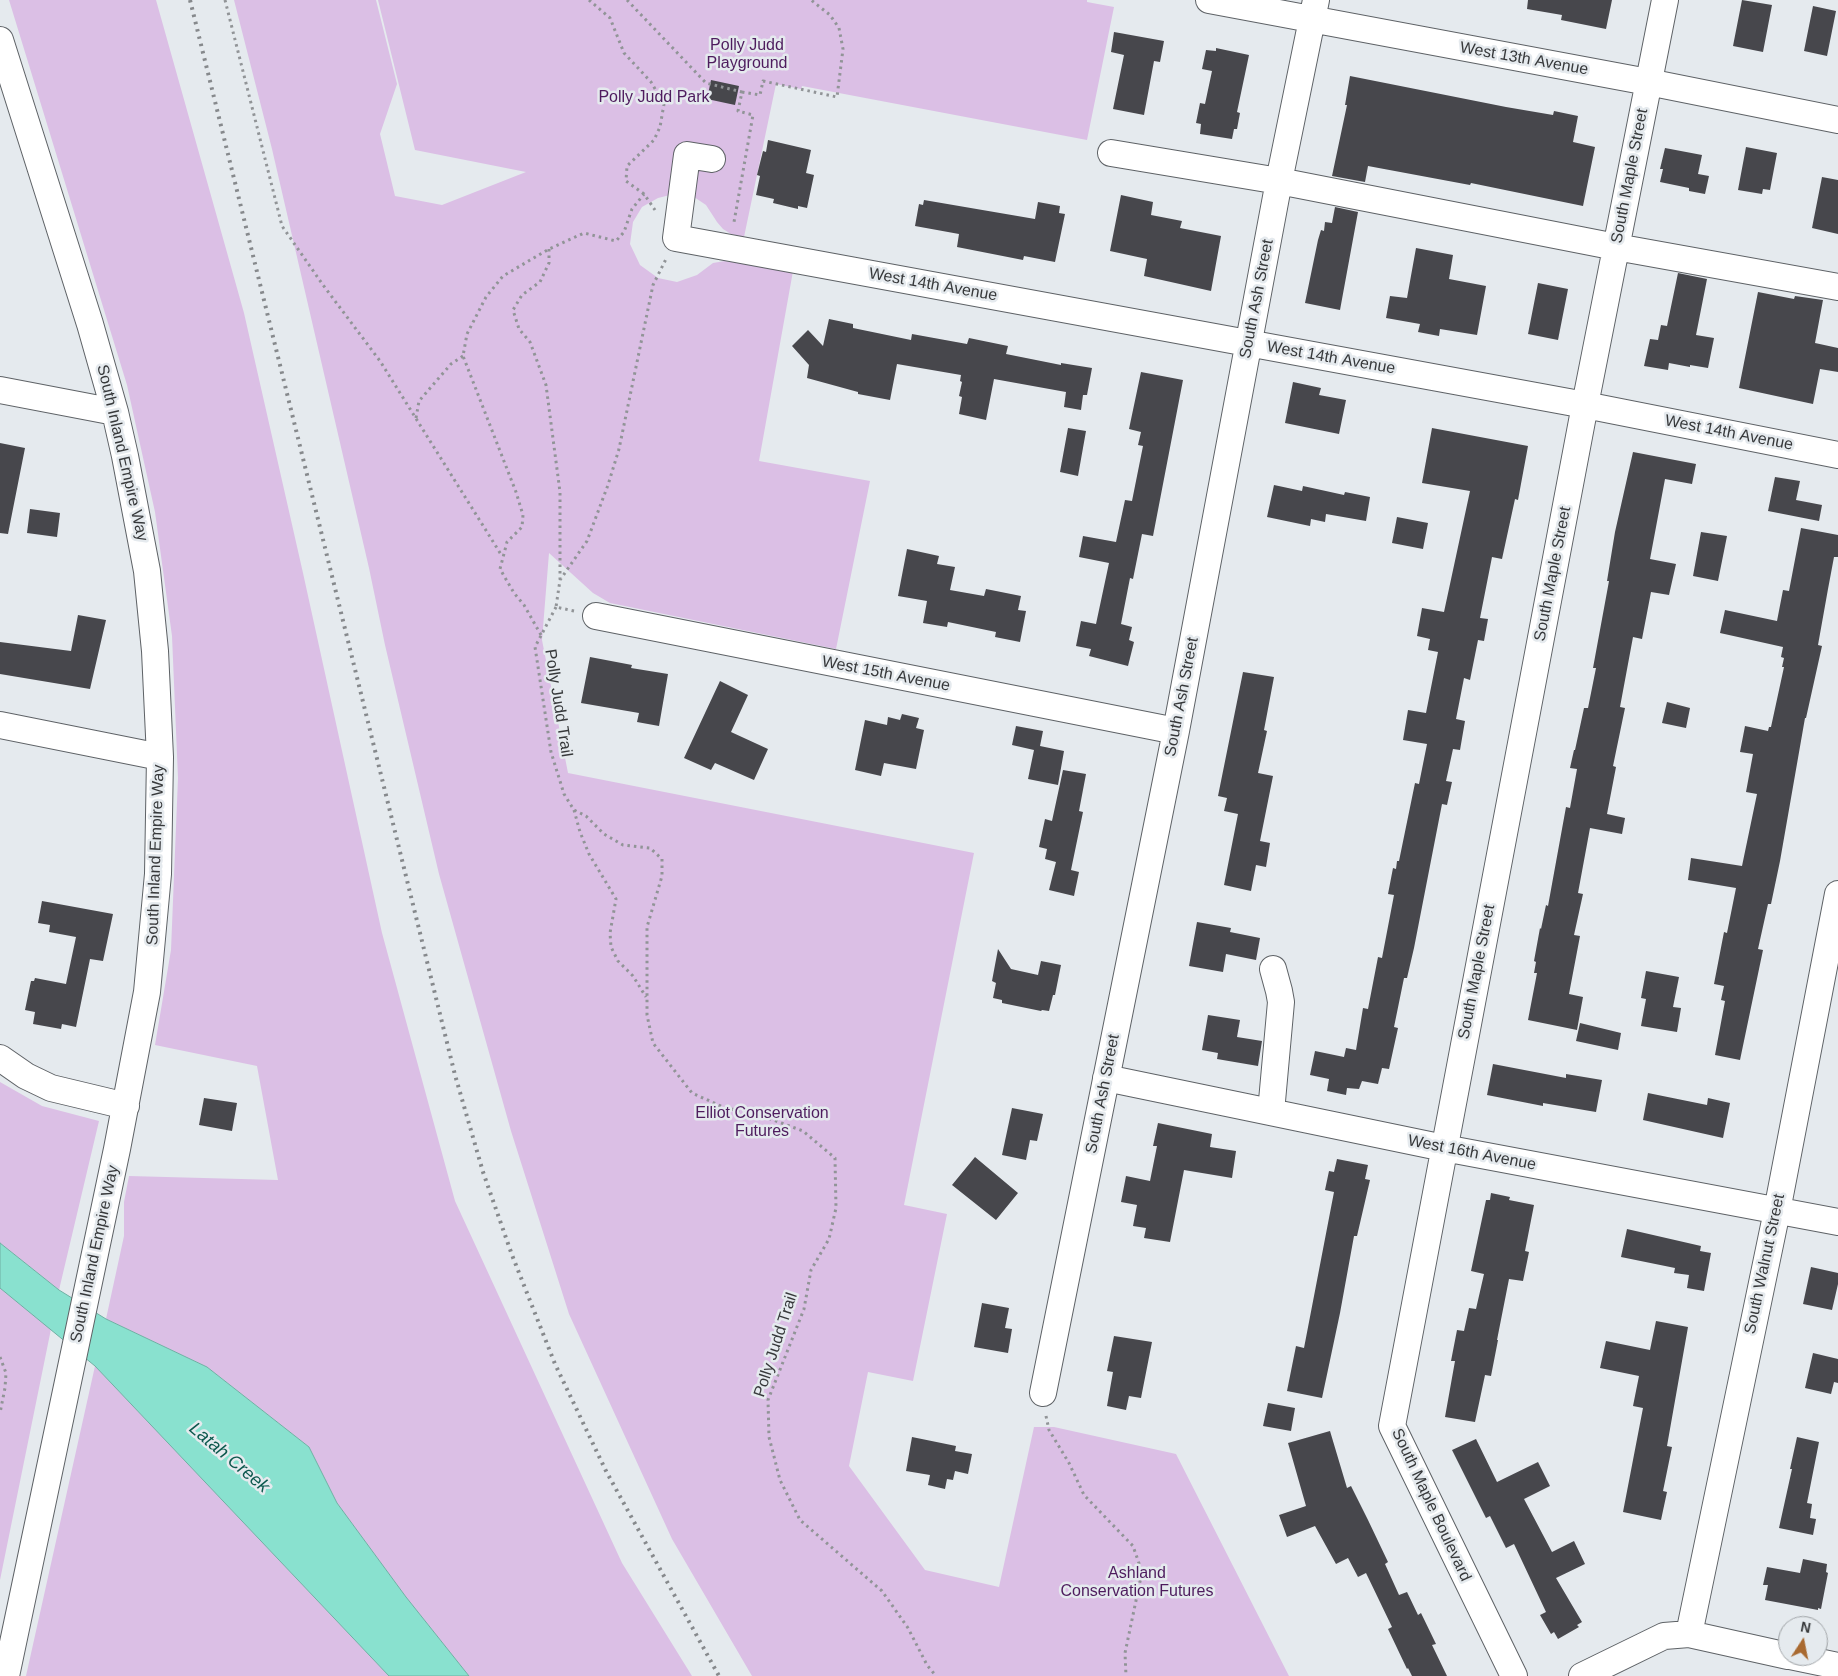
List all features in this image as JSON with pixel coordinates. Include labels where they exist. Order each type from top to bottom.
[{"type":"street","name":"West 13th Avenue","points":[[1209,0],[1314,10],[1648,82],[1838,120]]},
{"type":"street","name":"South Maple Street","points":[[1444,1148],[1585,405],[1665,0]]},
{"type":"street","name":"South Ash Street","points":[[1043,1393],[1176,731],[1279,181],[1314,10]]},
{"type":"street","name":"South Inland Empire Way","points":[[2,53],[90,324],[116,412],[147,571],[156,651],[160,757],[159,866],[152,952],[144,1008],[126,1106],[56,1440],[5,1664]]},
{"type":"street","points":[[1111,152],[1279,181],[1616,247],[1838,287]]},
{"type":"street","points":[[676,238],[687,155],[712,159]]},
{"type":"street","name":"West 14th Avenue","points":[[676,238],[1585,405],[1838,454]]},
{"type":"street","points":[[0,390],[116,412]]},
{"type":"street","name":"West 15th Avenue","points":[[596,616],[1176,731]]},
{"type":"street","points":[[0,725],[160,757]]},
{"type":"street","name":"South Walnut Street","points":[[1689,1634],[1777,1211],[1838,894]]},
{"type":"street","points":[[1271,1112],[1281,1002],[1273,969]]},
{"type":"street","points":[[0,1058],[26,1076],[51,1088],[126,1106]]},
{"type":"street","name":"West 16th Avenue","points":[[1106,1078],[1444,1148],[1838,1222]]},
{"type":"street","name":"South Maple Boulevard","points":[[1444,1148],[1392,1426],[1514,1676]]},
{"type":"street","points":[[1582,1676],[1664,1636],[1689,1634],[1778,1654]]},
{"type":"path","points":[[225,0],[282,226],[380,361],[502,556]]},
{"type":"path","points":[[589,0],[610,18],[624,53],[651,82],[664,104],[660,127],[654,140],[627,166],[626,181],[644,194],[676,238]]},
{"type":"path","points":[[627,0],[706,83],[760,95],[763,81],[837,98],[843,49],[839,28],[830,15],[810,0]]},
{"type":"path","points":[[734,222],[753,115],[738,111],[742,92]]},
{"type":"path","points":[[541,635],[500,569],[507,542],[522,527],[523,515],[516,492],[463,356],[467,334],[486,297],[503,276],[549,249],[584,233],[616,241],[624,232],[632,209],[644,194]]},
{"type":"path","name":"Polly Judd Trail","points":[[676,238],[653,285],[619,449],[608,486],[587,541],[560,580],[556,607],[535,647],[551,752],[564,794],[574,810],[586,816],[604,834],[623,845],[650,848],[662,859],[662,876],[647,927],[647,1015],[653,1043],[692,1093],[723,1107],[765,1117],[803,1131],[835,1158],[836,1208],[828,1238],[811,1270],[804,1309],[768,1400],[769,1437],[780,1480],[800,1520],[882,1591],[908,1628],[927,1666],[936,1676]]},
{"type":"path","points":[[549,249],[549,263],[540,282],[522,295],[513,310],[519,328],[530,342],[546,385],[560,492],[560,580]]},
{"type":"path","points":[[416,418],[419,401],[451,364],[463,356]]},
{"type":"path","points":[[556,607],[596,616]]},
{"type":"path","points":[[574,810],[589,854],[616,899],[610,933],[611,947],[618,961],[633,976],[647,999]]},
{"type":"path","points":[[0,1357],[6,1373],[6,1388],[0,1413]]},
{"type":"path","points":[[1043,1393],[1049,1430],[1069,1463],[1084,1494],[1133,1546],[1142,1572],[1125,1652],[1126,1676]]},
{"type":"green space","points":[[9,0],[156,0],[244,313],[382,933],[455,1201],[622,1563],[692,1676],[469,1676],[406,1597],[337,1503],[309,1447],[207,1367],[106,1319],[124,1236],[124,1202],[129,1176],[278,1180],[257,1066],[155,1045],[171,950],[178,778],[172,636],[155,512],[127,385]]},
{"type":"green space","points":[[234,0],[376,0],[397,84],[380,134],[395,196],[442,205],[526,172],[415,150],[378,0],[1087,0],[1087,2],[1114,7],[1087,140],[802,86],[801,89],[776,84],[744,237],[731,234],[723,229],[706,205],[694,197],[670,195],[658,198],[642,207],[633,222],[630,244],[640,265],[658,278],[677,282],[697,275],[713,263],[725,261],[793,271],[759,461],[870,481],[836,649],[610,603],[593,593],[549,553],[542,640],[568,773],[974,853],[904,1205],[947,1214],[913,1381],[868,1372],[849,1466],[925,1570],[999,1587],[1034,1427],[1054,1427],[1176,1454],[1289,1676],[752,1676],[672,1539],[569,1314],[511,1131],[439,874],[272,149]]},
{"type":"green space","points":[[0,1082],[42,1106],[99,1121],[59,1290],[0,1243]]},
{"type":"green space","points":[[0,1288],[51,1329],[0,1580]]},
{"type":"green space","points":[[95,1366],[389,1676],[26,1676]]},
{"type":"water","name":"Latah Creek","points":[[0,1243],[59,1290],[106,1319],[207,1367],[309,1447],[337,1503],[406,1597],[469,1676],[389,1676],[95,1366],[0,1288]]},
{"type":"building","points":[[1528,0],[1612,0],[1606,29],[1561,20],[1562,15],[1527,9]]},
{"type":"building","points":[[1742,0],[1772,5],[1763,52],[1733,46]]},
{"type":"building","points":[[1813,6],[1836,11],[1827,56],[1804,51]]},
{"type":"building","points":[[1114,32],[1164,41],[1160,62],[1154,61],[1144,115],[1113,109],[1124,55],[1111,52]]},
{"type":"building","points":[[1216,48],[1249,55],[1237,112],[1240,113],[1237,129],[1234,129],[1232,139],[1200,134],[1201,124],[1196,123],[1200,103],[1205,104],[1212,71],[1202,69],[1206,50],[1216,51]]},
{"type":"building","points":[[1350,76],[1506,107],[1553,115],[1554,111],[1578,116],[1573,142],[1595,147],[1583,206],[1471,183],[1470,185],[1368,166],[1365,182],[1332,176],[1347,105],[1345,105]]},
{"type":"building","points":[[711,80],[739,86],[735,105],[707,99]]},
{"type":"building","points":[[768,140],[811,150],[806,173],[814,175],[807,208],[798,206],[798,209],[773,203],[774,199],[756,195],[760,176],[757,175],[763,151],[766,152]]},
{"type":"building","points":[[1746,147],[1777,153],[1770,190],[1763,189],[1762,194],[1738,190]]},
{"type":"building","points":[[1665,148],[1702,155],[1698,174],[1709,176],[1705,194],[1689,191],[1689,188],[1660,182],[1663,169],[1660,169]]},
{"type":"building","points":[[1822,177],[1838,180],[1838,234],[1812,228]]},
{"type":"building","points":[[1121,195],[1153,202],[1151,215],[1182,221],[1180,228],[1221,236],[1211,291],[1144,276],[1147,259],[1110,251]]},
{"type":"building","points":[[924,200],[1035,219],[1038,202],[1060,206],[1059,213],[1065,214],[1055,262],[1024,256],[1023,260],[957,247],[959,234],[915,226],[919,204],[923,205]]},
{"type":"building","points":[[1335,207],[1358,212],[1340,310],[1305,303],[1321,230],[1324,231],[1325,222],[1332,223]]},
{"type":"building","points":[[1416,248],[1453,255],[1449,279],[1486,286],[1477,335],[1440,329],[1439,336],[1418,332],[1420,324],[1386,318],[1390,296],[1407,298]]},
{"type":"building","points":[[1678,273],[1707,279],[1696,335],[1714,338],[1708,368],[1669,363],[1668,370],[1644,366],[1650,339],[1658,340],[1661,325],[1667,326]]},
{"type":"building","points":[[1538,283],[1568,289],[1558,340],[1528,334]]},
{"type":"building","points":[[1758,292],[1794,299],[1795,296],[1823,300],[1815,343],[1838,348],[1838,372],[1820,369],[1813,404],[1739,388]]},
{"type":"building","points":[[829,319],[853,324],[853,328],[911,340],[912,334],[967,344],[969,338],[1008,346],[1006,354],[1061,365],[1061,363],[1092,368],[1087,395],[1083,395],[1081,410],[1064,407],[1066,392],[994,379],[986,420],[959,414],[962,397],[959,396],[962,382],[960,381],[961,375],[897,364],[890,400],[858,394],[858,392],[807,378],[809,365],[792,346],[808,330],[823,346]]},
{"type":"building","points":[[1141,372],[1183,380],[1153,536],[1142,534],[1133,579],[1130,578],[1121,624],[1132,627],[1129,640],[1134,642],[1128,666],[1089,656],[1091,649],[1076,646],[1081,621],[1096,624],[1109,563],[1079,557],[1083,536],[1116,542],[1125,500],[1132,501],[1143,446],[1138,445],[1141,432],[1129,429]]},
{"type":"building","points":[[1293,382],[1321,388],[1319,395],[1346,400],[1339,434],[1285,423]]},
{"type":"building","points":[[1068,428],[1086,431],[1078,476],[1060,472]]},
{"type":"building","points":[[1432,428],[1528,446],[1518,500],[1515,499],[1502,559],[1492,557],[1480,618],[1488,619],[1484,641],[1478,640],[1470,680],[1464,678],[1456,719],[1465,721],[1460,750],[1453,749],[1446,781],[1452,782],[1447,805],[1442,804],[1414,948],[1407,978],[1404,978],[1394,1027],[1398,1028],[1389,1069],[1382,1068],[1378,1084],[1362,1081],[1359,1089],[1347,1088],[1346,1095],[1327,1091],[1329,1079],[1310,1075],[1315,1051],[1344,1057],[1346,1048],[1356,1050],[1363,1008],[1368,1009],[1378,957],[1382,958],[1394,895],[1388,894],[1393,868],[1396,869],[1397,861],[1399,861],[1415,783],[1419,784],[1427,744],[1403,740],[1408,710],[1426,713],[1438,652],[1428,650],[1430,639],[1417,636],[1422,608],[1444,612],[1470,491],[1422,483]]},
{"type":"building","points":[[0,443],[25,448],[8,534],[0,533]]},
{"type":"building","points":[[1633,452],[1696,464],[1692,484],[1665,479],[1650,559],[1676,564],[1669,595],[1651,592],[1642,639],[1633,637],[1620,707],[1625,708],[1613,766],[1616,767],[1607,814],[1625,818],[1622,834],[1590,828],[1578,893],[1583,894],[1574,935],[1580,936],[1569,994],[1583,997],[1577,1030],[1528,1020],[1537,973],[1534,973],[1536,962],[1534,961],[1540,928],[1546,905],[1548,906],[1566,807],[1570,808],[1577,769],[1570,768],[1584,708],[1588,708],[1596,668],[1593,668],[1609,581],[1607,581],[1615,532]]},
{"type":"building","points":[[1775,477],[1800,481],[1796,500],[1822,505],[1819,521],[1768,511]]},
{"type":"building","points":[[1274,485],[1302,491],[1303,486],[1344,495],[1345,492],[1370,497],[1366,521],[1326,514],[1325,522],[1311,519],[1310,526],[1267,517]]},
{"type":"building","points":[[30,509],[60,513],[57,537],[27,533]]},
{"type":"building","points":[[1397,517],[1428,523],[1423,549],[1392,543]]},
{"type":"building","points":[[1801,528],[1838,535],[1838,557],[1834,557],[1818,645],[1822,646],[1805,718],[1771,904],[1768,904],[1758,949],[1763,950],[1740,1060],[1715,1055],[1725,1001],[1721,1000],[1724,986],[1714,984],[1724,932],[1727,933],[1736,888],[1688,880],[1691,858],[1742,866],[1757,794],[1746,792],[1753,754],[1740,752],[1745,726],[1768,731],[1769,727],[1771,727],[1784,667],[1782,667],[1784,658],[1781,657],[1783,647],[1720,633],[1725,610],[1777,621],[1783,590],[1789,591]]},
{"type":"building","points":[[1701,532],[1727,536],[1718,581],[1693,576]]},
{"type":"building","points":[[907,549],[939,556],[937,564],[955,567],[950,590],[984,596],[986,589],[1021,596],[1018,610],[1026,611],[1020,642],[995,637],[996,632],[948,622],[947,627],[923,623],[927,601],[898,596]]},
{"type":"building","points":[[78,615],[106,620],[90,689],[0,674],[0,642],[71,651]]},
{"type":"building","points":[[590,657],[632,665],[631,668],[668,674],[659,726],[637,722],[639,713],[581,703]]},
{"type":"building","points":[[1243,672],[1274,677],[1264,730],[1267,731],[1258,773],[1273,776],[1260,841],[1270,843],[1266,867],[1256,865],[1251,891],[1224,885],[1238,814],[1224,811],[1227,798],[1218,796]]},
{"type":"building","points":[[720,681],[748,695],[731,732],[768,749],[754,780],[715,763],[711,770],[684,758]]},
{"type":"building","points":[[1667,702],[1690,708],[1686,728],[1662,723]]},
{"type":"building","points":[[902,714],[919,718],[916,728],[924,730],[916,769],[884,763],[881,776],[855,770],[865,720],[887,725],[888,717],[900,720]]},
{"type":"building","points":[[1016,726],[1043,731],[1040,746],[1064,751],[1058,785],[1028,779],[1034,750],[1012,745]]},
{"type":"building","points":[[1063,770],[1086,774],[1079,811],[1083,812],[1071,870],[1079,872],[1074,896],[1049,890],[1056,862],[1045,859],[1047,849],[1039,847],[1045,819],[1052,821]]},
{"type":"building","points":[[42,901],[113,914],[103,961],[90,959],[76,1027],[62,1024],[61,1029],[33,1024],[35,1012],[25,1010],[31,981],[34,981],[35,978],[66,984],[76,937],[49,932],[50,925],[38,923]]},
{"type":"building","points":[[1197,922],[1231,928],[1230,932],[1260,938],[1256,960],[1226,954],[1223,972],[1189,966]]},
{"type":"building","points":[[998,949],[1011,969],[1038,975],[1041,961],[1061,965],[1055,995],[1053,995],[1049,1011],[1002,1003],[1002,1000],[993,998],[996,983],[992,981]]},
{"type":"building","points":[[1646,971],[1679,977],[1673,1007],[1681,1008],[1677,1032],[1641,1026],[1646,999],[1641,998]]},
{"type":"building","points":[[1208,1015],[1240,1020],[1237,1037],[1262,1041],[1258,1066],[1217,1059],[1218,1053],[1202,1050]]},
{"type":"building","points":[[1580,1023],[1621,1033],[1618,1050],[1576,1041]]},
{"type":"building","points":[[1493,1064],[1566,1078],[1566,1074],[1602,1080],[1596,1112],[1543,1103],[1543,1106],[1487,1095]]},
{"type":"building","points":[[1648,1093],[1707,1105],[1708,1098],[1730,1103],[1723,1138],[1643,1120]]},
{"type":"building","points":[[204,1098],[237,1103],[232,1131],[199,1125]]},
{"type":"building","points":[[1012,1108],[1043,1114],[1037,1141],[1030,1140],[1026,1160],[1002,1155]]},
{"type":"building","points":[[1158,1123],[1212,1134],[1210,1147],[1236,1151],[1232,1178],[1184,1170],[1170,1242],[1144,1238],[1146,1228],[1133,1226],[1137,1205],[1121,1202],[1126,1176],[1150,1181],[1157,1146],[1153,1146]]},
{"type":"building","points":[[975,1157],[1018,1193],[996,1220],[952,1185]]},
{"type":"building","points":[[1337,1159],[1368,1165],[1365,1179],[1370,1180],[1357,1236],[1354,1236],[1322,1398],[1287,1391],[1296,1346],[1304,1348],[1334,1192],[1325,1190],[1329,1171],[1334,1172]]},
{"type":"building","points":[[1491,1193],[1510,1197],[1509,1200],[1534,1205],[1525,1251],[1529,1252],[1523,1281],[1509,1279],[1491,1376],[1485,1375],[1475,1422],[1445,1417],[1455,1361],[1451,1361],[1457,1330],[1464,1331],[1469,1308],[1476,1309],[1484,1274],[1471,1271],[1486,1200],[1490,1200]]},
{"type":"building","points":[[1627,1229],[1701,1246],[1700,1251],[1711,1253],[1704,1291],[1687,1288],[1689,1275],[1674,1273],[1675,1268],[1621,1257]]},
{"type":"building","points":[[1811,1267],[1838,1273],[1838,1284],[1832,1310],[1803,1304]]},
{"type":"building","points":[[982,1303],[1009,1308],[1005,1328],[1012,1329],[1008,1353],[974,1347]]},
{"type":"building","points":[[1656,1321],[1688,1327],[1667,1446],[1672,1447],[1663,1491],[1667,1492],[1661,1520],[1623,1512],[1643,1408],[1633,1406],[1639,1376],[1600,1368],[1606,1341],[1650,1350]]},
{"type":"building","points":[[1114,1336],[1152,1342],[1141,1398],[1129,1396],[1126,1410],[1107,1406],[1113,1372],[1107,1371]]},
{"type":"building","points":[[1813,1353],[1838,1359],[1838,1383],[1834,1382],[1831,1394],[1805,1388]]},
{"type":"building","points":[[1268,1403],[1295,1408],[1291,1431],[1263,1426]]},
{"type":"building","points":[[1330,1431],[1347,1488],[1351,1486],[1368,1520],[1388,1562],[1385,1564],[1399,1595],[1407,1592],[1418,1615],[1421,1613],[1436,1644],[1432,1645],[1447,1676],[1412,1676],[1388,1629],[1392,1627],[1366,1573],[1358,1577],[1348,1558],[1336,1564],[1315,1526],[1287,1537],[1279,1515],[1306,1506],[1288,1443]]},
{"type":"building","points":[[912,1437],[956,1446],[955,1451],[972,1454],[968,1474],[955,1471],[953,1480],[947,1479],[945,1489],[928,1485],[930,1475],[906,1471]]},
{"type":"building","points":[[1797,1437],[1819,1442],[1807,1503],[1812,1504],[1810,1518],[1816,1519],[1813,1535],[1779,1528]]},
{"type":"building","points":[[1476,1439],[1497,1482],[1538,1462],[1550,1486],[1524,1499],[1552,1552],[1574,1541],[1585,1564],[1556,1578],[1582,1622],[1577,1625],[1579,1627],[1558,1639],[1554,1632],[1551,1634],[1540,1615],[1546,1612],[1514,1544],[1506,1548],[1490,1516],[1486,1518],[1452,1450]]},
{"type":"building","points":[[1803,1559],[1827,1564],[1826,1572],[1828,1573],[1821,1609],[1765,1600],[1768,1585],[1763,1585],[1767,1567],[1800,1573]]},
{"type":"railway","points":[[190,0],[455,1075],[483,1172],[512,1255],[555,1364],[606,1471],[719,1676]]},
{"type":"park label","name":"Polly Judd Playground","points":[[747,55]]},
{"type":"park label","name":"Polly Judd Park","points":[[654,98]]},
{"type":"park label","name":"Elliot Conservation Futures","points":[[762,1123]]},
{"type":"park label","name":"Ashland Conservation Futures","points":[[1137,1583]]}]
